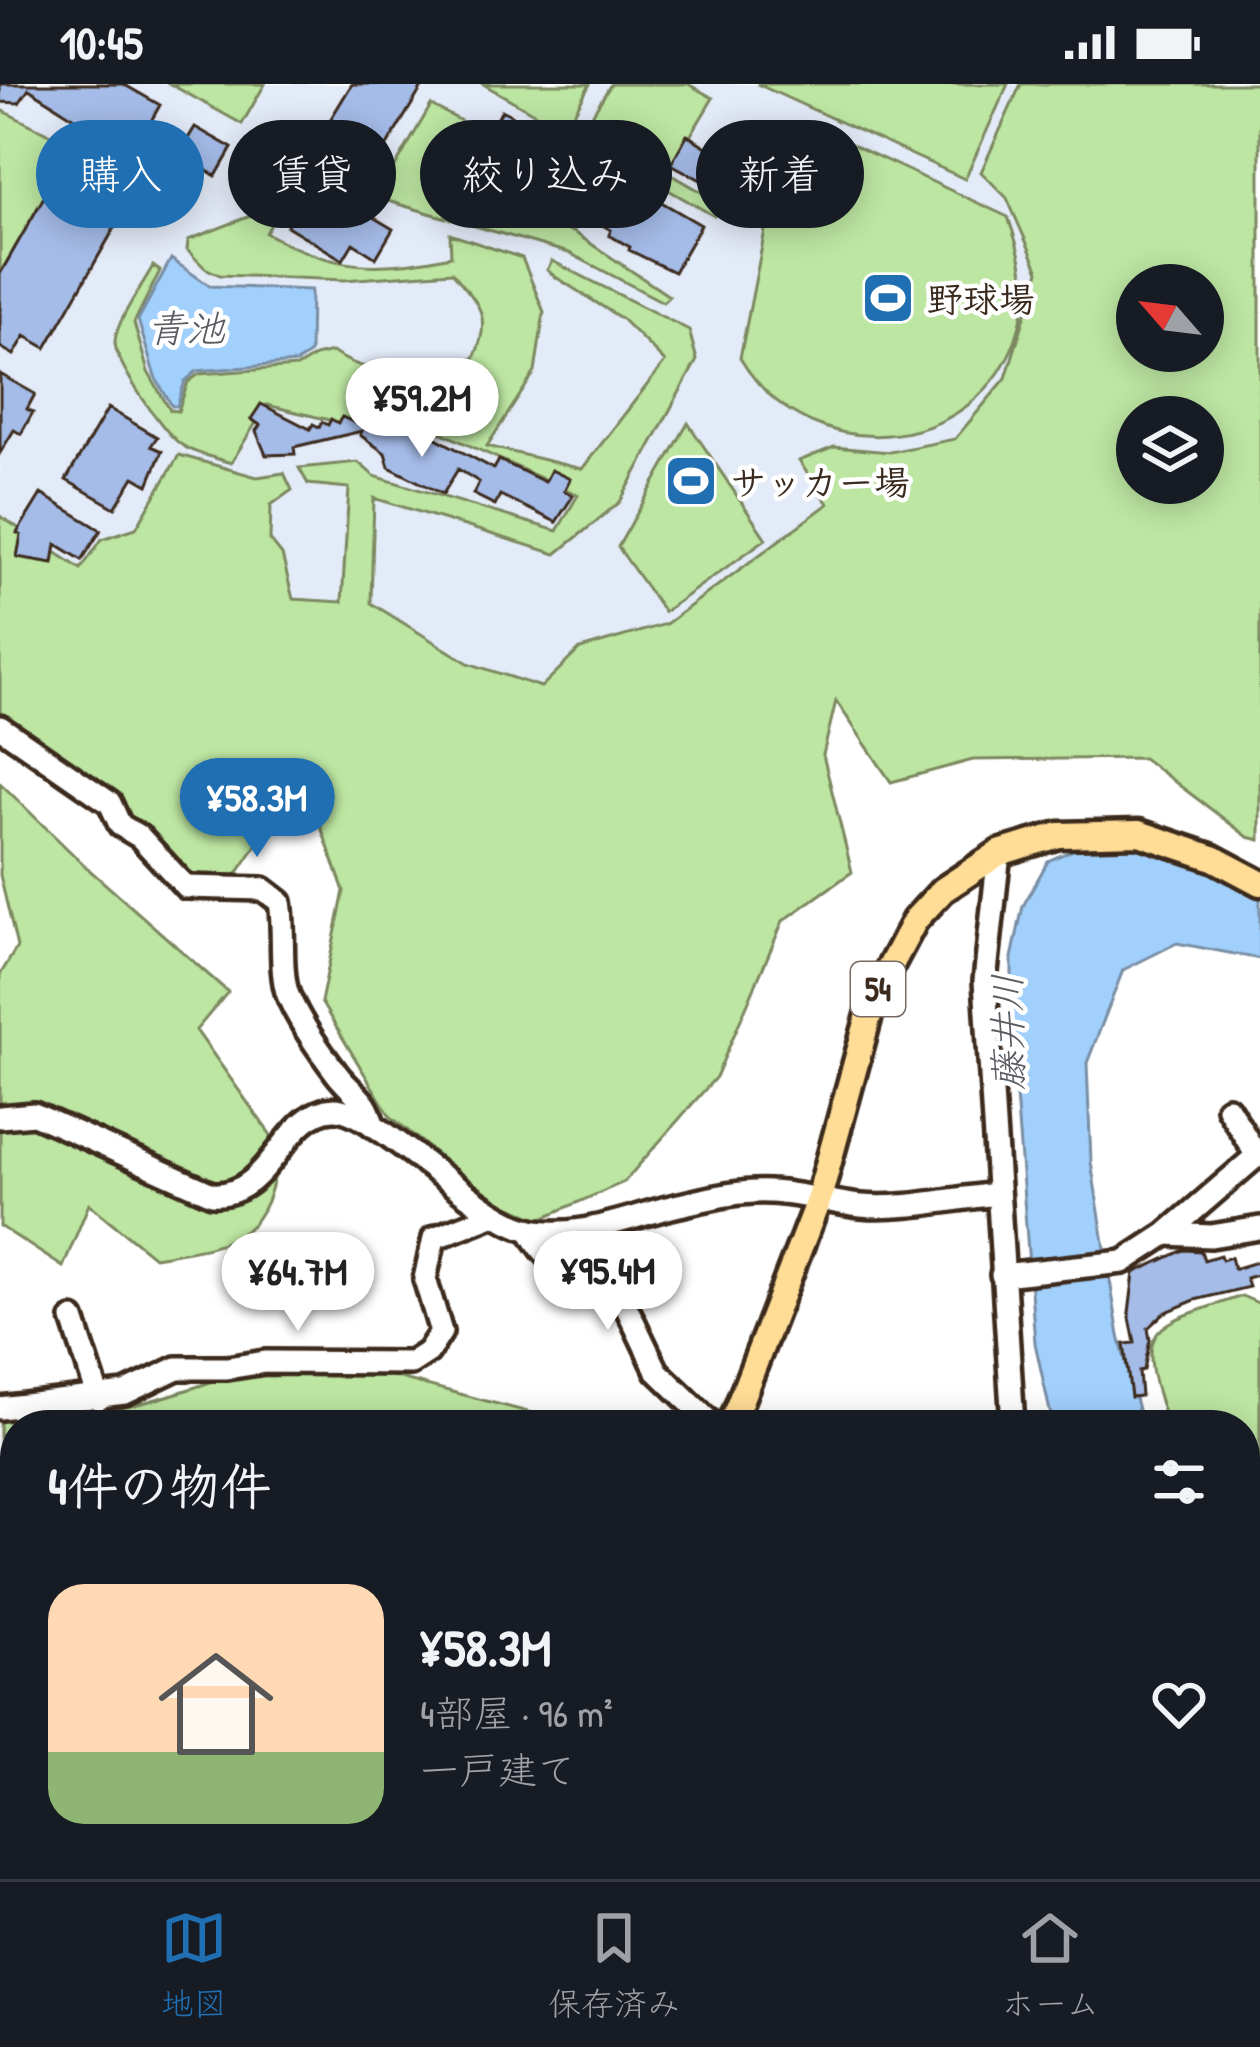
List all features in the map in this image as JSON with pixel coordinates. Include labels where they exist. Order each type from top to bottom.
[{"type":"main road","name":"54","points":[[737,1410],[819,1198],[874,998],[915,920],[944,890],[999,854],[1059,835],[1139,832],[1214,858],[1260,883]]},
{"type":"street","points":[[0,727],[110,803],[120,825],[140,837],[185,886],[263,889],[280,902],[285,989],[339,1077],[370,1107],[373,1126]]},
{"type":"street","points":[[999,854],[985,981],[998,1194],[1008,1274],[1013,1410]]},
{"type":"street","points":[[1008,1274],[1123,1262],[1166,1234],[1258,1155],[1228,1108]]},
{"type":"street","points":[[0,1117],[34,1114],[212,1194],[227,1196],[248,1186],[304,1123],[329,1109],[344,1111],[373,1126],[494,1214],[529,1229],[576,1232],[745,1191],[863,1206],[998,1194]]},
{"type":"street","points":[[0,1408],[125,1394],[177,1368],[265,1362],[411,1363],[428,1352],[441,1332],[424,1279],[434,1238],[494,1214]]},
{"type":"street","points":[[1166,1234],[1211,1236],[1260,1228]]},
{"type":"street","points":[[529,1229],[539,1248],[563,1273],[623,1300],[657,1371],[697,1410]]},
{"type":"street","points":[[73,1319],[99,1399]]},
{"type":"shaded area","points":[[0,84],[1038,84],[1049,272],[1023,376],[962,444],[556,698],[0,561]]},
{"type":"green space","points":[[170,84],[265,84],[244,120],[235,120]]},
{"type":"green space","points":[[483,84],[590,84],[572,117],[577,120],[546,120]]},
{"type":"green space","points":[[611,84],[688,84],[713,98],[672,166],[672,120],[589,120]]},
{"type":"green space","points":[[757,84],[1008,84],[965,179],[864,133],[864,120],[836,120]]},
{"type":"green space","points":[[1021,84],[1260,84],[1260,840],[1248,837],[1143,758],[973,760],[891,782],[836,701],[823,755],[852,872],[783,921],[716,1077],[624,1182],[540,1219],[491,1199],[390,1116],[321,1002],[344,891],[317,816],[264,834],[230,884],[190,873],[134,823],[0,726],[0,516],[81,569],[102,539],[136,528],[179,455],[257,477],[284,473],[292,490],[271,505],[270,540],[282,555],[293,599],[342,602],[349,488],[308,484],[299,468],[358,462],[374,476],[557,531],[578,495],[405,416],[350,425],[267,405],[231,463],[179,443],[130,379],[115,341],[153,266],[160,271],[134,323],[148,372],[170,410],[178,411],[188,382],[199,374],[297,367],[332,352],[367,368],[402,372],[474,358],[483,321],[470,293],[452,272],[344,280],[220,275],[187,250],[188,240],[228,225],[269,228],[266,233],[312,254],[378,266],[451,256],[450,234],[522,258],[544,312],[535,372],[487,446],[582,469],[665,362],[622,319],[547,270],[552,261],[689,330],[697,360],[620,502],[556,554],[374,498],[371,603],[468,663],[541,687],[580,649],[666,624],[828,504],[799,461],[834,447],[890,452],[955,439],[1006,378],[1039,271],[1007,198],[981,172]]},
{"type":"green space","points":[[431,105],[459,120],[422,120]]},
{"type":"green space","points":[[0,112],[36,128],[36,211],[0,274]]},
{"type":"green space","points":[[420,124],[420,210],[396,203],[396,165]]},
{"type":"green space","name":"野球場","points":[[864,150],[1008,217],[1024,278],[1022,316],[1005,363],[976,398],[939,422],[897,434],[853,434],[810,421],[771,396],[740,358],[766,228],[864,228]]},
{"type":"green space","points":[[672,175],[696,189],[696,206],[672,192]]},
{"type":"green space","points":[[482,228],[563,228],[669,296],[663,302],[569,253]]},
{"type":"green space","name":"サッカー場","points":[[688,423],[766,539],[664,612],[618,547]]},
{"type":"green space","points":[[0,783],[86,867],[228,992],[196,1030],[280,1148],[274,1179],[257,1220],[228,1241],[154,1257],[89,1204],[63,1267],[0,1226],[0,975],[17,947],[0,875]]},
{"type":"green space","points":[[1242,1296],[1260,1304],[1260,1410],[1163,1410],[1152,1347],[1169,1323]]},
{"type":"green space","points":[[238,1372],[385,1374],[520,1410],[109,1410]]},
{"type":"water","name":"青池","points":[[171,259],[210,286],[311,290],[310,353],[296,363],[197,371],[185,381],[177,406],[172,406],[155,377],[138,320]]},
{"type":"water","points":[[1095,840],[1180,858],[1260,894],[1260,959],[1177,943],[1123,970],[1087,1063],[1091,1162],[1119,1336],[1138,1410],[1050,1410],[1035,1343],[1012,1043],[1012,958],[1023,906],[1048,861]]},
{"type":"building","points":[[0,84],[123,84],[160,105],[152,120],[78,120],[29,89],[19,103],[0,102]]},
{"type":"building","points":[[352,84],[424,84],[396,131],[396,120],[330,120]]},
{"type":"building","points":[[502,110],[519,120],[497,120]]},
{"type":"building","points":[[204,132],[228,146],[216,176],[204,169]]},
{"type":"building","points":[[687,135],[696,140],[696,177],[672,162]]},
{"type":"building","points":[[672,208],[699,228],[674,272],[629,250],[609,235],[607,228],[672,228]]},
{"type":"building","points":[[36,211],[36,228],[115,228],[46,348],[25,336],[14,355],[0,347],[0,274]]},
{"type":"building","points":[[290,228],[393,229],[376,258],[353,243],[343,260]]},
{"type":"building","points":[[0,374],[35,394],[27,409],[33,412],[21,434],[14,430],[0,453]]},
{"type":"building","points":[[261,404],[310,429],[322,422],[328,425],[331,419],[338,423],[342,417],[371,427],[377,417],[392,426],[397,417],[494,469],[499,460],[545,482],[551,470],[570,479],[564,491],[573,496],[556,522],[500,495],[495,505],[473,494],[479,482],[458,469],[443,494],[389,467],[385,453],[360,435],[362,431],[294,447],[295,454],[266,455],[256,431],[260,425],[251,419]]},
{"type":"building","points":[[108,408],[157,437],[151,446],[162,451],[148,485],[134,477],[115,508],[66,480]]},
{"type":"building","points":[[41,494],[101,530],[82,560],[56,544],[53,563],[17,557],[21,535],[17,533]]},
{"type":"building","points":[[1184,1250],[1201,1251],[1204,1260],[1231,1257],[1234,1269],[1260,1261],[1260,1274],[1246,1278],[1249,1287],[1195,1300],[1164,1313],[1148,1328],[1144,1370],[1139,1371],[1141,1396],[1131,1397],[1124,1344],[1135,1343],[1129,1313],[1134,1273]]},
{"type":"place","name":"野球場","points":[[888,298]]},
{"type":"place","name":"サッカー場","points":[[691,481]]},
{"type":"water label","name":"藤井川","points":[[1007,1032]]}]
